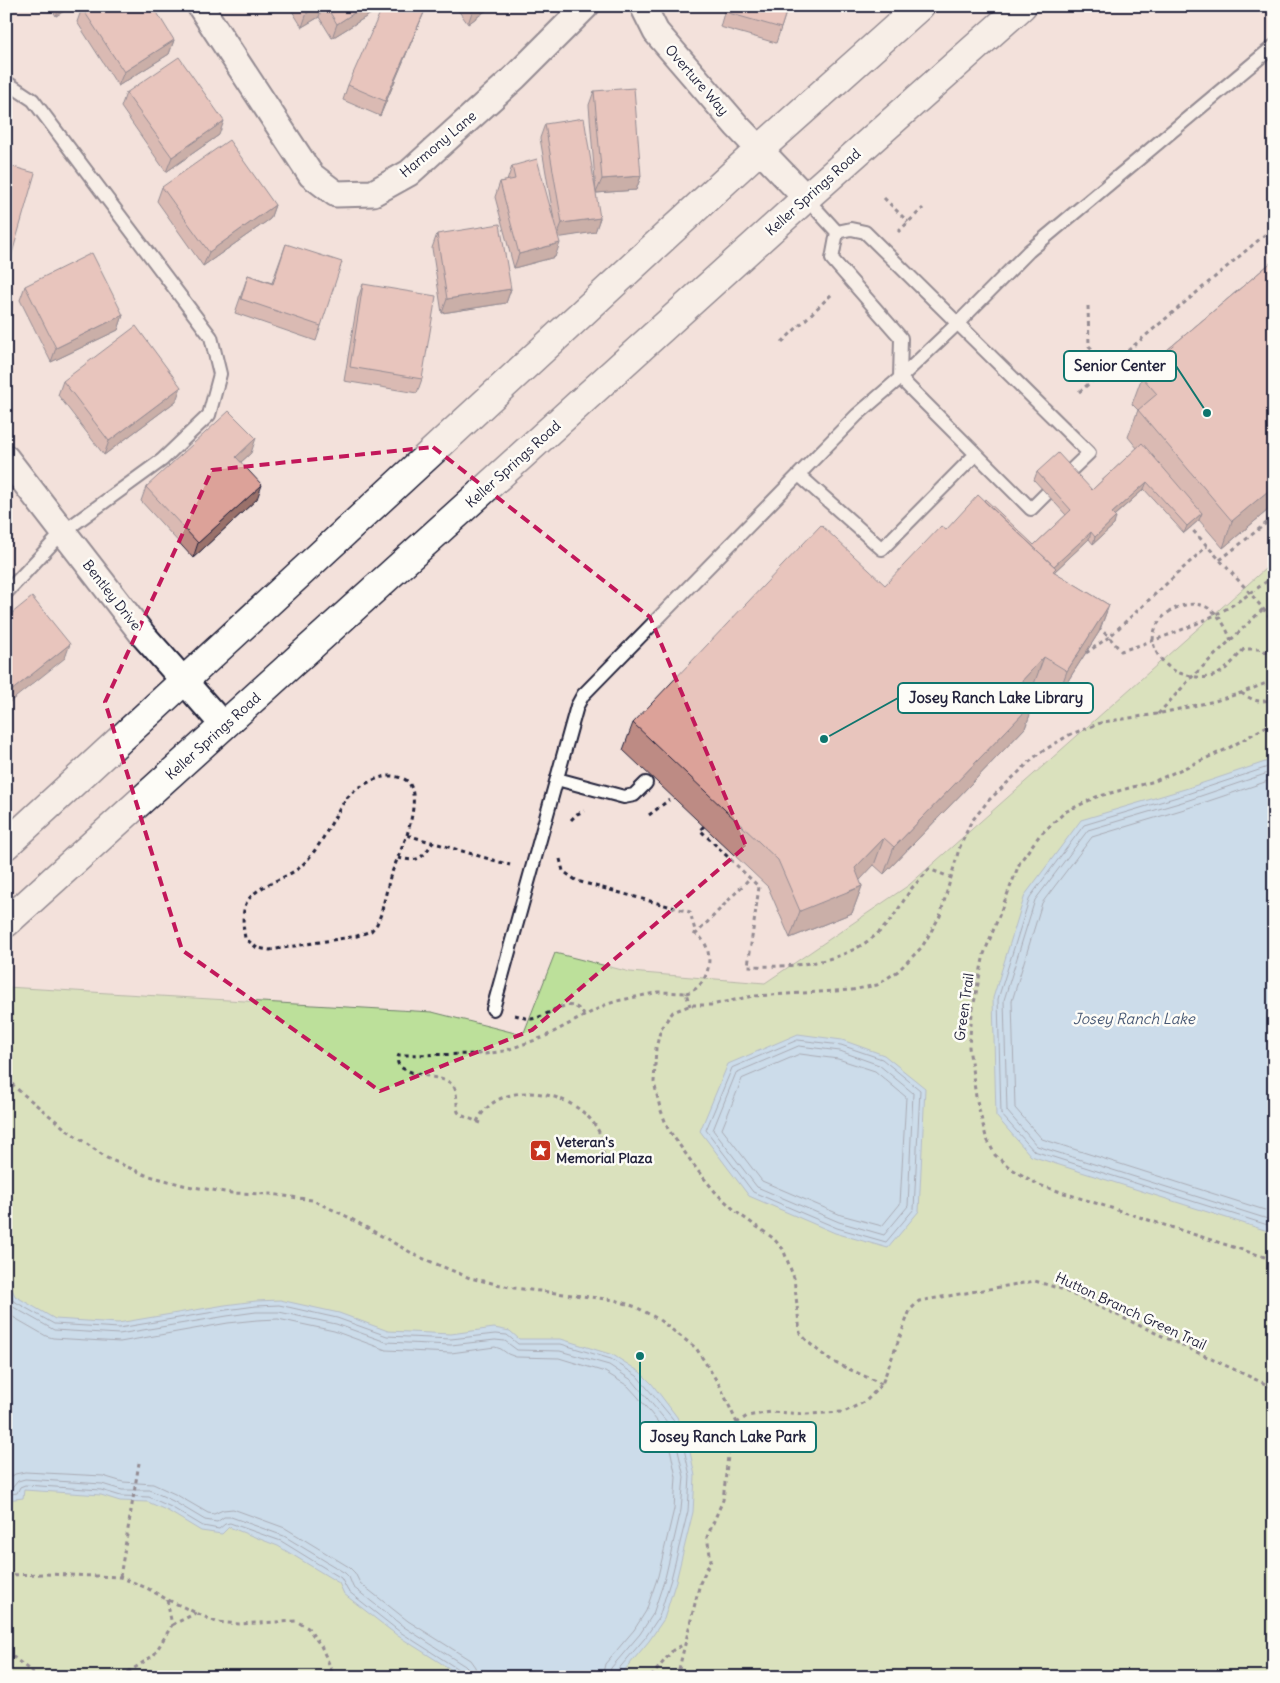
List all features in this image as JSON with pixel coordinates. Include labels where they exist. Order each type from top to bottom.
[{"type":"main road","points":[[6,845],[760,149],[920,6]]},
{"type":"main road","name":"Keller Springs Road","points":[[6,924],[806,198],[1022,6]]},
{"type":"street","name":"Harmony Lane","points":[[200,6],[311,175],[336,194],[372,193],[409,173],[515,77],[586,6]]},
{"type":"street","name":"Overture Way","points":[[643,6],[656,32],[737,126],[806,198]]},
{"type":"street","name":"Bentley Drive","points":[[6,458],[143,635],[224,726]]},
{"type":"lane","points":[[493,1009],[577,706],[583,695],[858,415],[958,323],[1029,251],[1274,46]]},
{"type":"lane","points":[[6,82],[33,100],[211,337],[220,374],[209,415],[162,460],[64,532],[6,593]]},
{"type":"lane","points":[[806,198],[837,232]]},
{"type":"lane","points":[[837,232],[851,229],[865,232],[1089,453],[1068,474]]},
{"type":"lane","points":[[837,232],[832,259],[901,338],[900,378],[1031,509],[1047,493]]},
{"type":"lane","points":[[799,475],[882,549],[976,454]]},
{"type":"lane","points":[[557,779],[624,797],[634,795],[646,783]]},
{"type":"path","points":[[884,198],[908,222]]},
{"type":"path","points":[[894,236],[923,208]]},
{"type":"path","points":[[1079,392],[1274,227]]},
{"type":"path","points":[[782,342],[833,293]]},
{"type":"path","points":[[1088,306],[1089,346],[1095,352],[1095,368],[1099,375]]},
{"type":"path","points":[[1220,560],[1274,517]]},
{"type":"path","points":[[1182,518],[1274,622]]},
{"type":"path","points":[[1086,652],[1109,637],[1207,546]]},
{"type":"path","points":[[1095,625],[1121,651],[1153,641],[1215,615],[1274,576]]},
{"type":"path","points":[[1231,641],[1226,627],[1215,615],[1205,606],[1191,604],[1163,616],[1153,630],[1156,654],[1177,673],[1192,677],[1210,678],[1224,672],[1244,649],[1262,649],[1274,657]]},
{"type":"path","points":[[1158,714],[1192,677],[1264,609]]},
{"type":"path","points":[[882,1384],[830,1361],[800,1333],[794,1278],[783,1249],[772,1238],[739,1214],[718,1194],[698,1171],[668,1129],[660,1108],[654,1082],[656,1048],[662,1028],[673,1012],[690,1006],[711,1005],[753,996],[852,990],[877,985],[898,971],[922,947],[940,916],[959,849],[971,822],[988,800],[1038,754],[1069,735],[1103,722],[1158,714],[1241,693],[1274,680]]},
{"type":"path","points":[[1241,693],[1262,702],[1274,698]]},
{"type":"path","name":"Green Trail","points":[[1274,722],[1227,749],[1164,777],[1096,797],[1065,812],[1039,836],[1020,862],[984,954],[972,1013],[969,1047],[976,1097],[986,1137],[995,1156],[1010,1168],[1039,1185],[1274,1260]]},
{"type":"path","points":[[398,777],[407,780],[412,787],[413,802],[407,835],[390,877],[381,914],[377,924],[371,931],[356,936],[270,950],[257,948],[245,938],[243,919],[247,902],[258,890],[276,882],[299,867],[322,840],[347,797],[374,778],[398,777]]},
{"type":"path","points":[[646,816],[654,813],[669,800]]},
{"type":"path","points":[[568,824],[577,814],[592,810]]},
{"type":"path","points":[[704,826],[700,830],[759,887],[748,966],[801,965],[827,960],[867,942],[895,916],[913,887],[929,869],[952,878]]},
{"type":"path","points":[[407,835],[489,859]]},
{"type":"path","points":[[398,858],[419,859],[424,856],[433,842]]},
{"type":"path","points":[[560,852],[560,864],[563,871],[572,879],[690,912],[696,934]]},
{"type":"path","points":[[696,934],[750,878]]},
{"type":"path","points":[[600,1157],[603,1158],[604,1149],[598,1129],[574,1106],[554,1097],[526,1093],[505,1096],[486,1107],[479,1123],[458,1112],[456,1091],[452,1085],[438,1077],[402,1069],[398,1064],[397,1058],[399,1055],[485,1054],[504,1051],[544,1037],[605,1004],[637,995],[659,992],[686,993],[697,989],[704,980],[708,968],[708,948],[703,938],[691,932]]},
{"type":"path","points":[[686,993],[690,1006]]},
{"type":"path","points":[[493,1009],[530,1019],[559,1008],[572,1006],[578,1008],[584,1015]]},
{"type":"path","points":[[6,1078],[66,1130],[107,1158],[146,1175],[196,1188],[231,1193],[271,1194],[312,1200],[346,1216],[417,1256],[470,1278],[514,1288],[615,1300],[636,1307],[658,1319],[696,1348],[720,1386],[737,1423],[729,1447],[723,1500],[707,1537],[711,1560],[700,1583],[677,1677]]},
{"type":"path","name":"Hutton Branch Green Trail","points":[[737,1423],[747,1416],[772,1412],[807,1414],[844,1412],[866,1401],[882,1384],[910,1310],[919,1301],[1035,1281],[1061,1289],[1274,1388]]},
{"type":"path","points":[[120,1577],[139,1463]]},
{"type":"path","points":[[6,1575],[45,1574],[120,1577],[216,1622],[239,1624],[296,1621],[308,1628],[320,1646],[333,1677]]},
{"type":"path","points":[[166,1599],[172,1624]]},
{"type":"path","points":[[121,1677],[154,1655],[172,1624],[196,1612]]},
{"type":"path","points":[[651,1677],[673,1650],[684,1645]]},
{"type":"path","points":[[6,1651],[38,1677]]},
{"type":"highlighted area","points":[[433,447],[650,617],[746,846],[532,1030],[380,1091],[182,950],[105,702],[212,470]]},
{"type":"green space","points":[[1274,561],[1274,1677],[6,1677],[6,987],[432,1012],[523,1035],[555,953],[630,972],[765,983],[909,885]]},
{"type":"water","name":"Josey Ranch Lake","points":[[1274,759],[1274,1233],[1031,1156],[996,1116],[993,998],[1025,895],[1081,820],[1185,789]]},
{"type":"water","points":[[798,1034],[842,1040],[884,1055],[925,1088],[919,1211],[888,1248],[835,1233],[749,1196],[700,1131],[728,1064]]},
{"type":"water","points":[[6,1276],[15,1296],[55,1319],[118,1323],[225,1305],[280,1300],[339,1313],[388,1331],[451,1334],[494,1328],[510,1331],[519,1339],[561,1339],[613,1355],[640,1372],[652,1384],[677,1417],[688,1442],[695,1476],[693,1512],[676,1581],[664,1619],[649,1641],[619,1677],[463,1677],[398,1636],[344,1594],[339,1583],[278,1546],[229,1527],[222,1534],[201,1531],[168,1511],[148,1502],[120,1501],[101,1495],[24,1490],[23,1498],[6,1500]]},
{"type":"building","points":[[85,6],[153,6],[174,40],[124,72],[82,8]]},
{"type":"building","points":[[303,6],[318,6],[307,13]]},
{"type":"building","points":[[326,6],[365,6],[337,24]]},
{"type":"building","points":[[383,6],[416,6],[425,10],[385,101],[348,85]]},
{"type":"building","points":[[727,6],[788,6],[781,28],[725,12]]},
{"type":"building","points":[[179,57],[224,121],[172,157],[126,93]]},
{"type":"building","points":[[634,88],[641,176],[602,179],[594,91]]},
{"type":"building","points":[[584,118],[600,218],[562,223],[545,124]]},
{"type":"building","points":[[229,140],[275,205],[209,252],[162,187]]},
{"type":"building","points":[[537,159],[560,243],[519,254],[500,182],[515,179],[512,166]]},
{"type":"building","points":[[6,165],[35,173],[11,257],[6,255]]},
{"type":"building","points":[[500,224],[511,289],[447,299],[437,234]]},
{"type":"building","points":[[286,244],[342,262],[321,326],[241,299],[248,275],[273,284]]},
{"type":"building","points":[[92,253],[123,315],[56,348],[25,286]]},
{"type":"building","points":[[1274,260],[1274,486],[1232,521],[1138,410],[1157,394],[1142,377],[1163,360],[1160,356]]},
{"type":"building","points":[[363,284],[436,296],[422,379],[350,367]]},
{"type":"building","points":[[136,326],[181,387],[109,441],[63,381]]},
{"type":"building","points":[[229,411],[256,438],[236,457],[262,485],[198,543],[146,487]]},
{"type":"building","points":[[1142,443],[1202,513],[1187,526],[1147,482],[1112,513],[1116,517],[1095,537],[1091,532],[1054,566],[984,501],[985,499],[1034,545],[1071,510],[1037,472],[1058,453],[1092,490]]},
{"type":"building","points":[[978,495],[1056,568],[1053,571],[1109,605],[1067,671],[1044,657],[1018,685],[1035,701],[894,847],[884,838],[855,868],[862,886],[800,911],[778,860],[633,723],[821,525],[885,585],[941,526],[946,530]]},
{"type":"building","points":[[32,597],[70,644],[6,695],[6,618]]},
{"type":"place","name":"Senior Center","points":[[1207,413]]},
{"type":"place","name":"Josey Ranch Lake Library","points":[[824,739]]},
{"type":"place","name":"Veteran's Memorial Plaza","points":[[540,1150]]},
{"type":"place","name":"Josey Ranch Lake Park","points":[[640,1356]]}]
